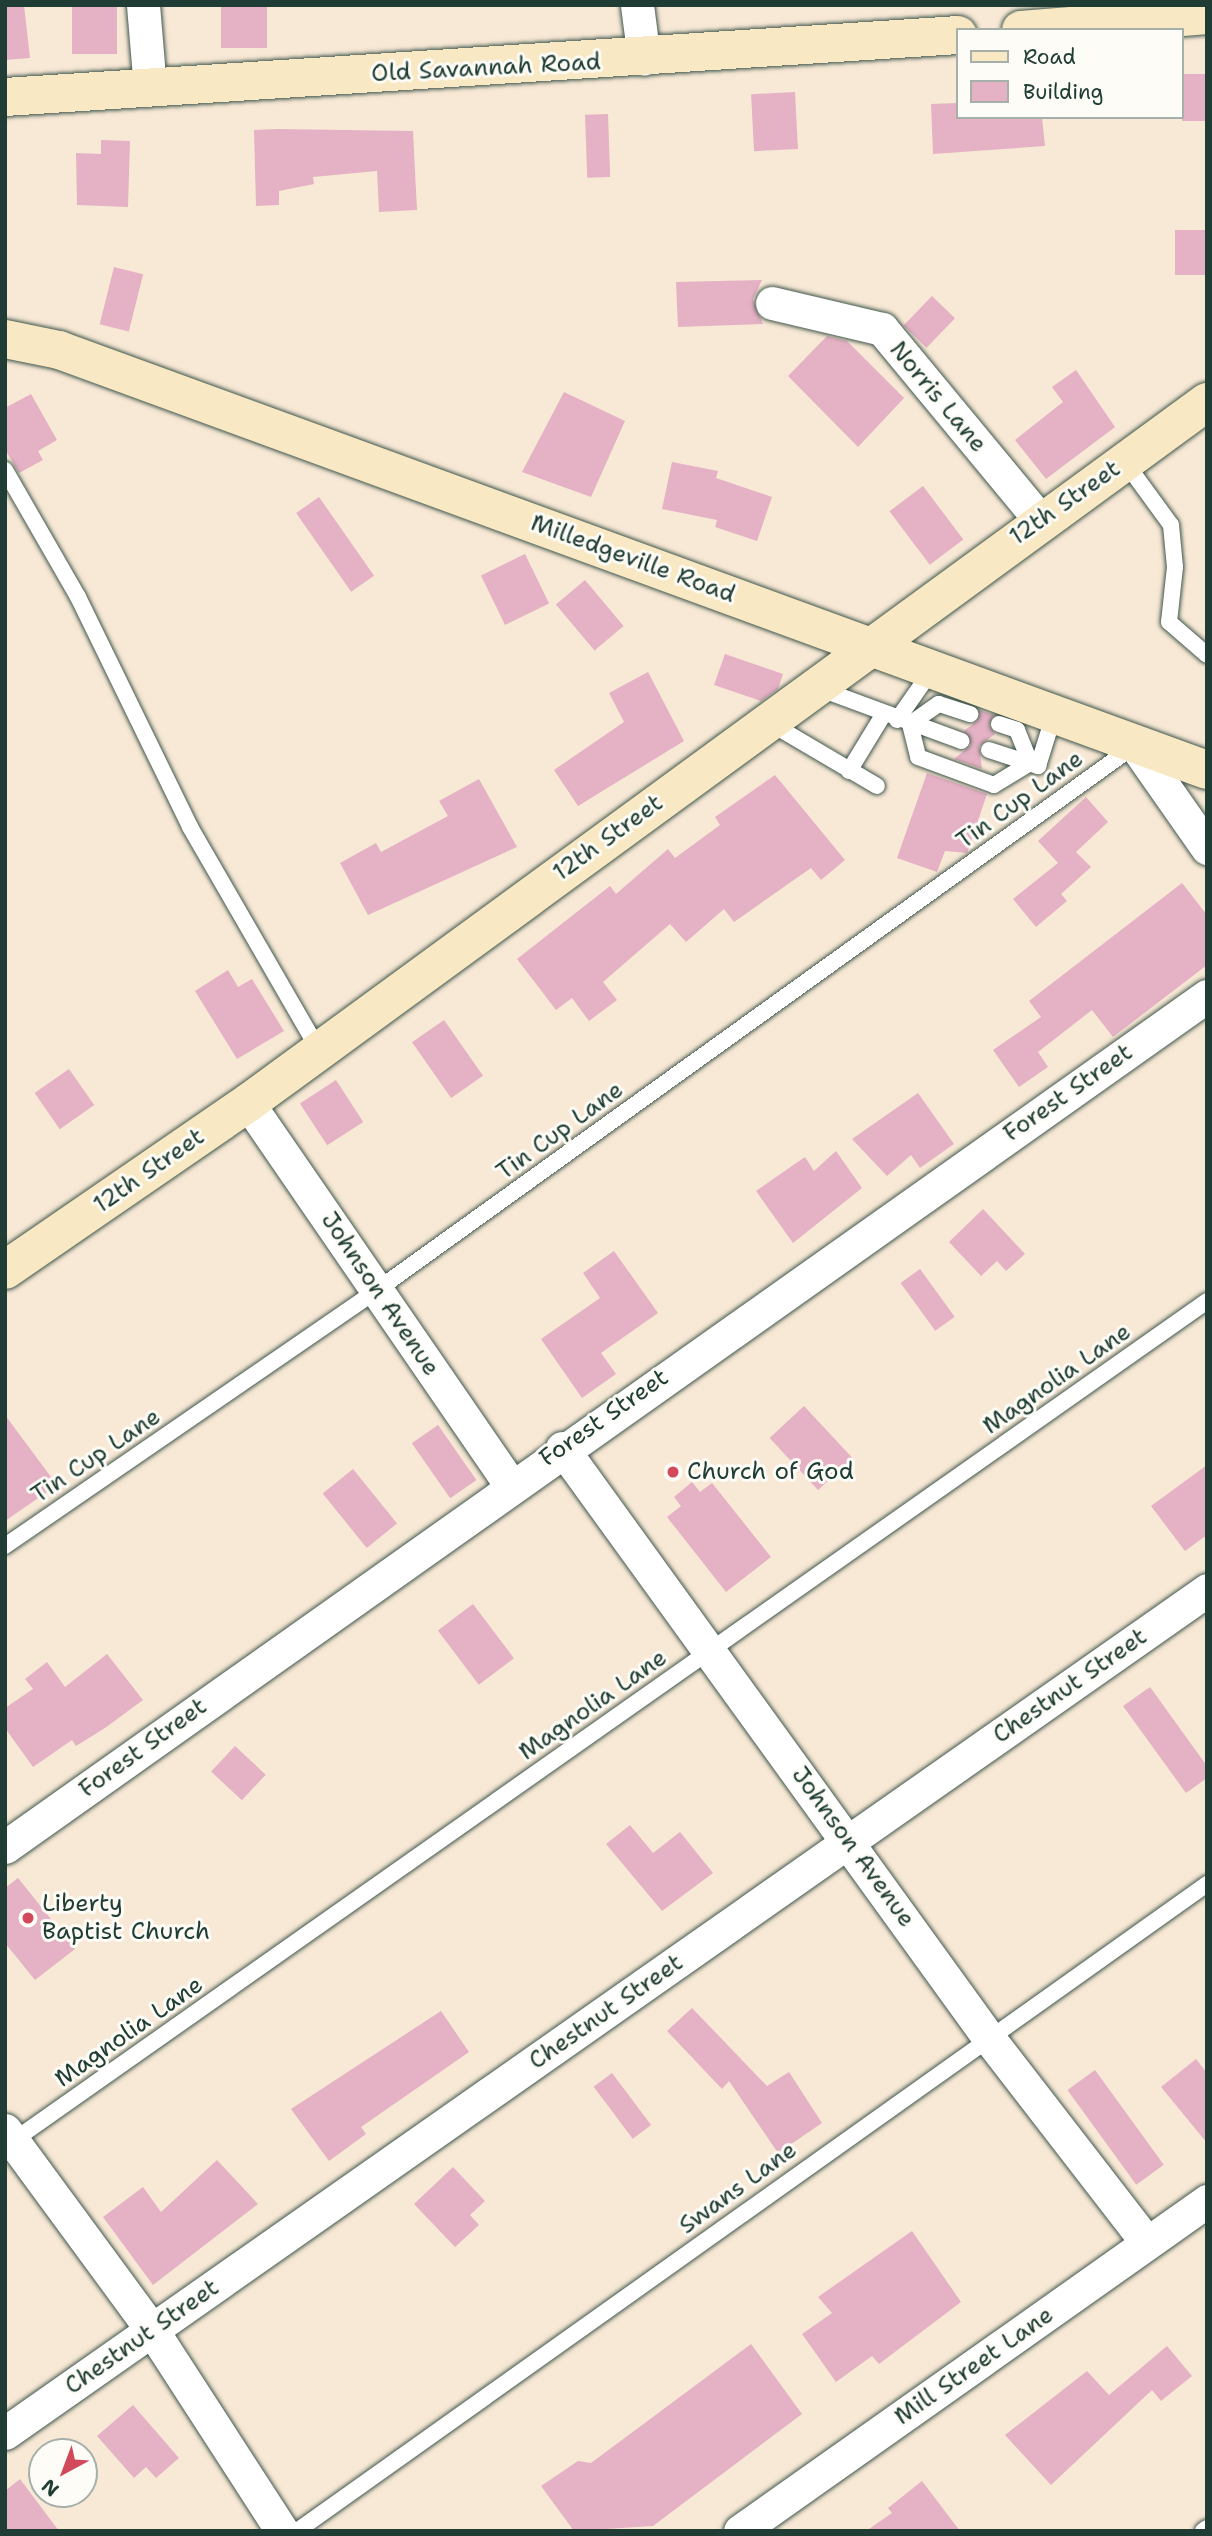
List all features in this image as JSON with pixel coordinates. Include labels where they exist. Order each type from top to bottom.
[{"type":"street","points":[[143,5],[150,88]]},
{"type":"street","points":[[637,5],[644,59]]},
{"type":"street","points":[[1044,21],[1136,13],[1207,15]]},
{"type":"street","name":"Old Savannah Road","points":[[8,99],[644,59],[956,35]]},
{"type":"street","name":"Norris Lane","points":[[772,303],[882,329],[1040,520]]},
{"type":"street","name":"Milledgeville Road","points":[[5,318],[59,350]]},
{"type":"street","name":"Milledgeville Road","points":[[5,339],[59,350],[1207,770]]},
{"type":"street","name":"12th Street","points":[[5,1270],[248,1103],[768,721],[867,644],[1207,402]]},
{"type":"street","points":[[1135,745],[1207,848]]},
{"type":"street","name":"Forest Street","points":[[5,1847],[562,1448],[1207,996]]},
{"type":"street","name":"Johnson Avenue","points":[[248,1103],[511,1485]]},
{"type":"street","name":"Johnson Avenue","points":[[562,1448],[707,1653],[851,1840],[988,2037],[1147,2243]]},
{"type":"street","name":"Chestnut Street","points":[[5,2433],[1207,1590]]},
{"type":"street","points":[[8,2139],[152,2330],[282,2531]]},
{"type":"street","name":"Mill Street Lane","points":[[740,2531],[1207,2201]]},
{"type":"lane","points":[[1124,460],[1171,525],[1175,567],[1169,622],[1207,655]]},
{"type":"lane","points":[[5,470],[78,597],[190,827],[319,1050]]},
{"type":"lane","points":[[849,771],[897,720],[933,669]]},
{"type":"lane","points":[[813,686],[897,720],[961,741]]},
{"type":"lane","points":[[897,720],[939,704],[970,715]]},
{"type":"lane","points":[[989,750],[1038,766],[1054,715]]},
{"type":"lane","points":[[897,720],[918,757],[994,785],[1030,763]]},
{"type":"lane","points":[[768,721],[877,786]]},
{"type":"lane","points":[[999,724],[1017,730],[1030,763]]},
{"type":"lane","name":"Tin Cup Lane","points":[[5,1546],[377,1290],[1135,745]]},
{"type":"lane","name":"Magnolia Lane","points":[[8,2139],[1207,1301]]},
{"type":"lane","name":"Swans Lane","points":[[297,2531],[988,2037],[1207,1884]]},
{"type":"building","points":[[5,5],[24,5],[30,58],[5,60]]},
{"type":"building","points":[[72,5],[117,5],[117,54],[72,54]]},
{"type":"building","points":[[221,5],[267,5],[267,48],[221,48]]},
{"type":"building","points":[[1184,74],[1207,74],[1207,121],[1182,121]]},
{"type":"building","points":[[795,92],[798,149],[754,151],[751,94]]},
{"type":"building","points":[[956,103],[956,119],[1042,119],[1045,146],[933,154],[931,104]]},
{"type":"building","points":[[608,114],[610,177],[587,178],[585,115]]},
{"type":"building","points":[[254,130],[413,131],[417,210],[379,212],[377,171],[313,177],[314,184],[279,191],[279,205],[256,206]]},
{"type":"building","points":[[101,140],[130,141],[128,207],[77,205],[76,153],[101,154]]},
{"type":"building","points":[[1175,230],[1207,230],[1207,275],[1175,275]]},
{"type":"building","points":[[114,267],[143,274],[129,332],[100,324]]},
{"type":"building","points":[[762,280],[753,299],[763,324],[678,327],[676,282]]},
{"type":"building","points":[[932,296],[955,318],[927,348],[904,325]]},
{"type":"building","points":[[827,336],[847,341],[904,398],[858,447],[788,376]]},
{"type":"building","points":[[1076,370],[1115,427],[1046,479],[1015,440],[1063,402],[1052,387]]},
{"type":"building","points":[[564,392],[625,421],[591,497],[522,472]]},
{"type":"building","points":[[31,394],[57,440],[38,451],[43,460],[19,473],[5,449],[5,408]]},
{"type":"building","points":[[672,462],[718,471],[716,478],[772,497],[757,541],[715,527],[717,520],[662,509]]},
{"type":"building","points":[[923,486],[963,540],[930,565],[889,511]]},
{"type":"building","points":[[319,497],[374,576],[351,592],[296,513]]},
{"type":"building","points":[[525,554],[549,603],[505,625],[481,575]]},
{"type":"building","points":[[585,580],[624,626],[594,650],[556,604]]},
{"type":"building","points":[[725,654],[783,674],[778,689],[761,701],[714,685]]},
{"type":"building","points":[[648,672],[684,741],[578,806],[554,770],[624,722],[609,693]]},
{"type":"building","points":[[979,710],[994,715],[989,725],[995,734],[979,746],[982,769],[954,759],[971,745],[964,731],[977,721]]},
{"type":"building","points":[[927,773],[987,794],[967,853],[945,851],[937,872],[897,858]]},
{"type":"building","points":[[775,775],[845,860],[821,880],[811,868],[734,922],[724,909],[686,942],[670,924],[603,982],[617,1000],[589,1021],[572,998],[556,1010],[517,959],[610,886],[616,894],[668,849],[675,858],[720,825],[715,817]]},
{"type":"building","points":[[479,779],[517,847],[368,915],[340,863],[376,843],[381,852],[448,816],[439,801]]},
{"type":"building","points":[[1086,797],[1108,822],[1076,852],[1091,867],[1061,894],[1067,901],[1036,927],[1013,899],[1058,863],[1038,841]]},
{"type":"building","points":[[1182,883],[1207,915],[1207,965],[1113,1037],[1092,1010],[1038,1052],[1048,1067],[1019,1087],[993,1050],[1041,1017],[1029,1001]]},
{"type":"building","points":[[228,970],[238,987],[252,979],[284,1031],[237,1059],[195,991]]},
{"type":"building","points":[[444,1020],[483,1076],[451,1098],[412,1042]]},
{"type":"building","points":[[69,1069],[94,1105],[60,1129],[35,1093]]},
{"type":"building","points":[[336,1080],[363,1122],[327,1145],[300,1103]]},
{"type":"building","points":[[918,1093],[954,1144],[920,1168],[911,1155],[887,1176],[852,1139]]},
{"type":"building","points":[[836,1151],[862,1188],[793,1243],[756,1191],[805,1157],[814,1171]]},
{"type":"building","points":[[983,1209],[1025,1254],[1006,1271],[997,1261],[981,1276],[949,1242]]},
{"type":"building","points":[[614,1251],[658,1313],[601,1353],[616,1374],[582,1398],[541,1339],[600,1298],[583,1273]]},
{"type":"building","points":[[920,1269],[955,1317],[935,1331],[901,1283]]},
{"type":"building","points":[[804,1406],[852,1458],[818,1490],[770,1438]]},
{"type":"building","points":[[5,1415],[57,1485],[5,1521]]},
{"type":"building","points":[[438,1425],[476,1480],[450,1498],[412,1443]]},
{"type":"building","points":[[1207,1465],[1207,1535],[1185,1551],[1151,1506]]},
{"type":"building","points":[[353,1469],[397,1523],[367,1548],[323,1494]]},
{"type":"building","points":[[692,1482],[700,1492],[712,1483],[771,1557],[726,1592],[667,1517],[681,1506],[674,1497]]},
{"type":"building","points":[[473,1604],[514,1658],[479,1685],[438,1630]]},
{"type":"building","points":[[107,1654],[143,1700],[76,1746],[72,1740],[33,1767],[5,1728],[5,1708],[33,1689],[25,1679],[47,1662],[65,1687]]},
{"type":"building","points":[[1150,1687],[1207,1766],[1207,1778],[1186,1793],[1123,1706]]},
{"type":"building","points":[[235,1746],[266,1775],[242,1800],[211,1772]]},
{"type":"building","points":[[630,1825],[653,1853],[680,1832],[713,1873],[662,1911],[606,1844]]},
{"type":"building","name":"Liberty Baptist Church","points":[[18,1878],[75,1949],[35,1980],[5,1943],[5,1888]]},
{"type":"building","points":[[692,2008],[767,2086],[789,2072],[822,2123],[778,2153],[729,2081],[722,2089],[667,2031]]},
{"type":"building","points":[[441,2011],[469,2052],[361,2127],[366,2134],[329,2161],[291,2109]]},
{"type":"building","points":[[1196,2059],[1207,2073],[1207,2143],[1161,2087]]},
{"type":"building","points":[[1095,2070],[1164,2165],[1136,2185],[1067,2090]]},
{"type":"building","points":[[612,2073],[651,2125],[633,2139],[594,2087]]},
{"type":"building","points":[[217,2160],[258,2204],[153,2285],[103,2217],[143,2187],[161,2212]]},
{"type":"building","points":[[453,2167],[485,2201],[470,2215],[479,2225],[455,2247],[414,2204]]},
{"type":"building","points":[[912,2231],[961,2302],[879,2364],[872,2356],[836,2382],[802,2334],[832,2313],[818,2297]]},
{"type":"building","points":[[751,2344],[802,2414],[653,2526],[574,2531],[541,2486],[578,2461],[591,2463]]},
{"type":"building","points":[[1167,2346],[1192,2376],[1161,2401],[1152,2390],[1051,2485],[1005,2435],[1087,2371],[1109,2395]]},
{"type":"building","points":[[133,2405],[179,2458],[156,2478],[146,2467],[134,2478],[97,2436]]},
{"type":"building","points":[[20,2479],[28,2490],[28,2508],[42,2508],[59,2531],[5,2531],[5,2491]]},
{"type":"building","points":[[922,2481],[960,2531],[866,2531],[892,2513],[888,2508]]},
{"type":"place","name":"Church of God","points":[[673,1472]]},
{"type":"place","name":"Liberty Baptist Church","points":[[28,1918]]}]
